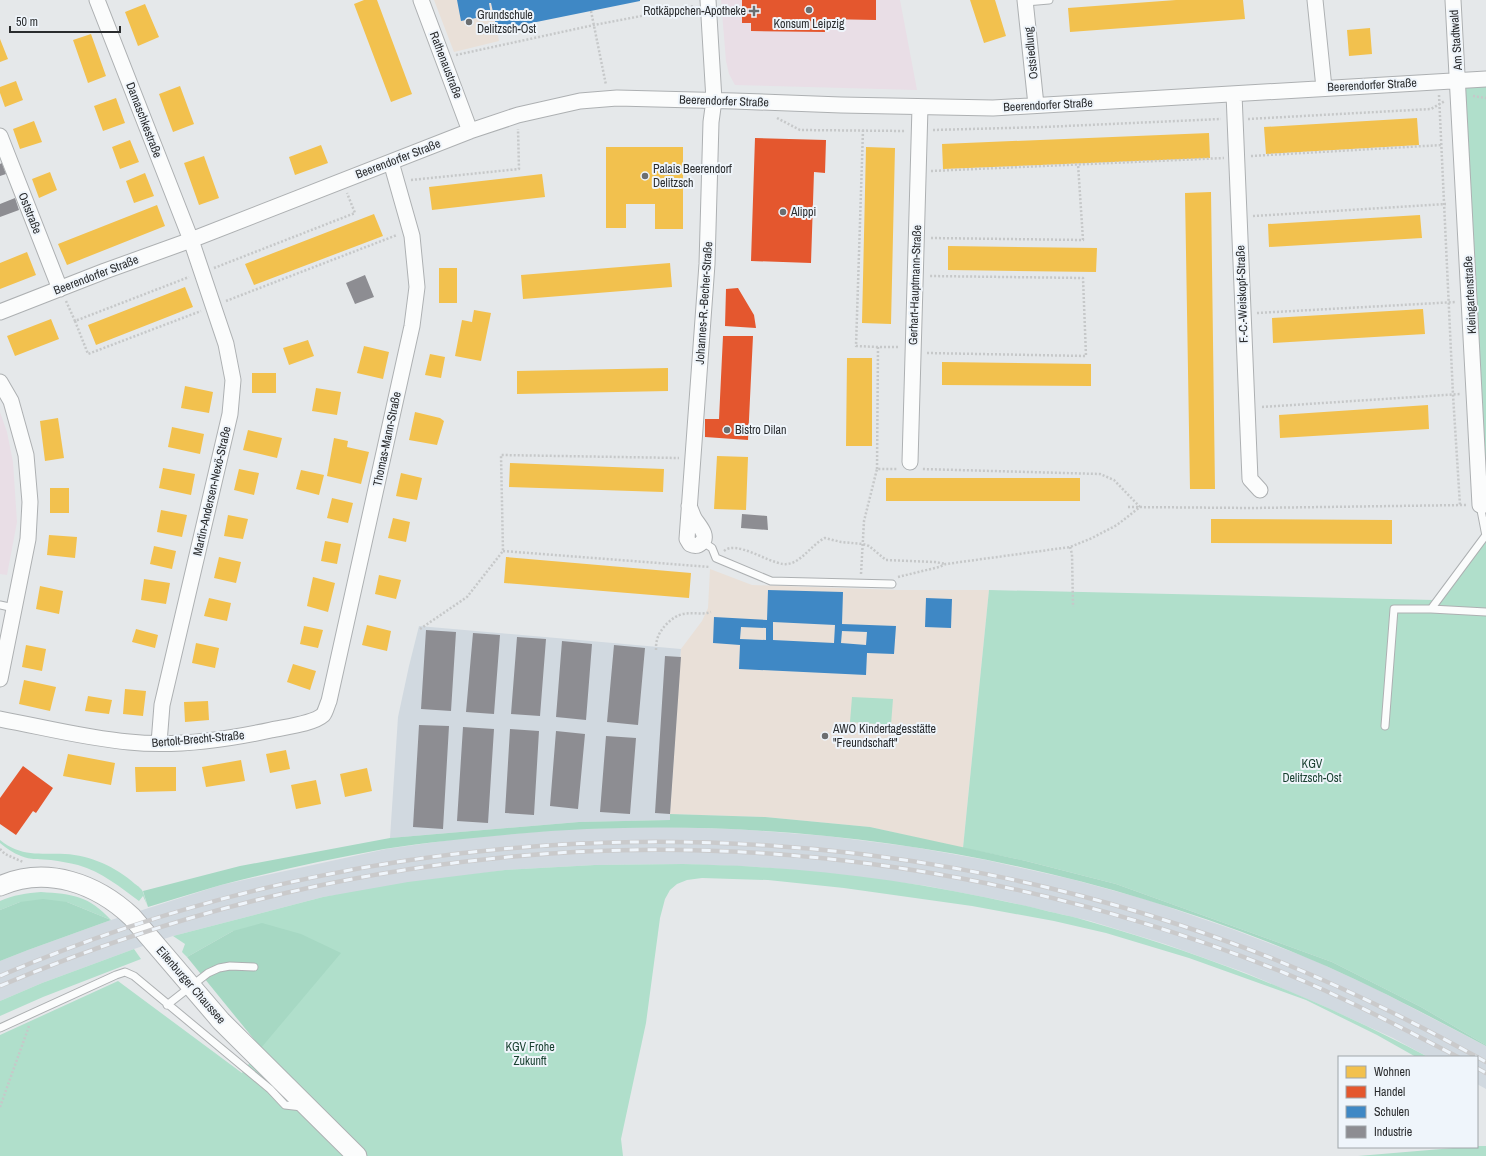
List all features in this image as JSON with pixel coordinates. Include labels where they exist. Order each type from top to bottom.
[{"type":"street","name":"Damaschkestraße","points":[[97,0],[191,240]]},
{"type":"street","name":"Rathenaustraße","points":[[421,0],[444,58],[470,131]]},
{"type":"street","points":[[1315,0],[1324,88]]},
{"type":"street","name":"Am Stadtwald","points":[[1453,0],[1458,80]]},
{"type":"street","name":"Ostsiedlung","points":[[1025,1],[1036,105]]},
{"type":"street","name":"Johannes-R.-Becher-Straße","points":[[703,542],[703,531],[693,516],[689,506],[707,264],[711,122],[714,100],[708,2]]},
{"type":"street","name":"Beerendorfer Straße","points":[[0,312],[191,240],[470,131],[518,114],[580,100],[608,98],[714,100],[841,106],[993,108],[1486,78]]},
{"type":"street","name":"Kleingartenstraße","points":[[1458,80],[1475,393],[1483,505]]},
{"type":"street","name":"F.-C.-Weiskopf-Straße","points":[[1234,94],[1250,479],[1260,490]]},
{"type":"street","name":"Gerhart-Hauptmann-Straße","points":[[904,466],[913,353],[920,107]]},
{"type":"street","name":"Oststraße","points":[[0,136],[60,289]]},
{"type":"street","name":"Thomas-Mann-Straße","points":[[323,714],[330,701],[412,326],[417,286],[412,236],[391,162]]},
{"type":"street","name":"Martin-Andersen-Nexö-Straße","points":[[159,743],[162,705],[230,414],[233,380],[226,344],[191,240]]},
{"type":"street","points":[[0,382],[10,401],[26,455],[30,502],[28,539],[7,607],[0,679]]},
{"type":"street","name":"Bertolt-Brecht-Straße","points":[[0,719],[101,739],[159,743],[200,741],[249,735],[304,723],[323,714]]},
{"type":"street","name":"Eilenburger Chaussee","points":[[2,882],[42,878],[72,881],[105,896],[121,907],[132,917],[221,1021],[357,1156]]},
{"type":"lane","points":[[1025,1],[1049,0]]},
{"type":"lane","points":[[1431,609],[1486,536],[1483,505]]},
{"type":"lane","points":[[703,542],[712,548],[716,558],[770,581],[892,584]]},
{"type":"lane","points":[[1385,726],[1394,609],[1431,609],[1486,612]]},
{"type":"lane","points":[[167,1005],[208,973],[218,968],[230,966],[254,968]]},
{"type":"lane","points":[[0,1028],[125,972],[134,976],[167,1005],[270,1089],[285,1105],[308,1108]]},
{"type":"path","points":[[444,58],[708,2]]},
{"type":"path","points":[[591,11],[608,98]]},
{"type":"path","points":[[1439,81],[1453,395],[1460,505]]},
{"type":"path","points":[[775,117],[800,130],[919,131],[1235,118],[1252,120],[1431,109],[1447,98],[1459,97]]},
{"type":"path","points":[[396,182],[520,169],[518,114]]},
{"type":"path","points":[[863,130],[856,346],[908,347],[913,353],[1086,356],[1083,278],[915,276]]},
{"type":"path","points":[[918,171],[1236,157],[1442,145]]},
{"type":"path","points":[[916,238],[1084,240],[1078,164]]},
{"type":"path","points":[[1239,217],[1465,203]]},
{"type":"path","points":[[75,321],[88,354],[410,230]]},
{"type":"path","points":[[1243,313],[1449,302],[1470,303]]},
{"type":"path","points":[[860,584],[864,521],[877,469],[878,347]]},
{"type":"path","points":[[1247,408],[1475,393]]},
{"type":"path","points":[[420,630],[467,597],[503,551],[501,455],[693,458]]},
{"type":"path","points":[[877,469],[904,466],[920,469],[1100,474],[1114,480],[1140,507]]},
{"type":"path","points":[[1128,507],[1252,508],[1483,505]]},
{"type":"path","points":[[892,584],[898,577],[946,564],[1070,547],[1117,525],[1140,507]]},
{"type":"path","points":[[716,558],[727,548],[737,547],[770,561],[790,564],[825,538],[869,546],[886,560],[935,562],[946,564]]},
{"type":"path","points":[[1070,547],[1072,554],[1074,607]]},
{"type":"path","points":[[503,551],[714,567]]},
{"type":"path","points":[[656,650],[657,640],[663,628],[677,616],[711,612]]},
{"type":"path","points":[[0,1107],[34,1012]]},
{"type":"shaded area","name":"Grundschule Delitzsch-Ost","points":[[434,0],[505,0],[491,3],[499,41],[454,52]]},
{"type":"shaded area","points":[[721,0],[900,0],[917,90],[735,85],[729,74],[726,61]]},
{"type":"shaded area","points":[[0,412],[7,432],[13,462],[17,522],[7,575],[0,574]]},
{"type":"shaded area","name":"AWO Kindertagesstätte \"Freundschaft\"","points":[[710,569],[752,585],[898,590],[989,590],[963,848],[870,827],[765,817],[670,814],[681,649],[702,621],[708,608]]},
{"type":"shaded area","points":[[419,626],[681,649],[670,820],[579,822],[390,838],[398,717]]},
{"type":"shaded area","points":[[659,827],[736,829],[827,836],[913,847],[986,860],[1071,879],[1148,900],[1232,929],[1311,959],[1376,989],[1486,1046],[1486,1089],[1478,1085],[1478,1056],[1426,1056],[1393,1038],[1246,973],[1165,944],[1090,921],[1004,901],[927,886],[835,874],[758,867],[683,864],[595,865],[505,870],[323,897],[173,936],[42,983],[0,1001],[0,961],[111,920],[221,885],[386,849],[464,838],[569,829]]},
{"type":"green space","points":[[1486,79],[1486,505],[1458,80]]},
{"type":"green space","name":"KGV Delitzsch-Ost","points":[[1486,533],[1486,1045],[1421,1007],[1332,962],[1116,884],[1026,861],[963,848],[989,590],[1434,600]]},
{"type":"green space","points":[[852,697],[893,699],[891,725],[850,722]]},
{"type":"green space","points":[[670,814],[765,817],[870,827],[1026,861],[1116,884],[1332,962],[1421,1007],[1486,1046],[1378,990],[1312,960],[1217,923],[1120,892],[1021,867],[921,848],[820,835],[718,829],[616,828],[515,834],[417,844],[343,857],[241,880],[148,907],[143,891],[240,866],[390,838],[579,822],[670,820]]},
{"type":"green space","points":[[0,840],[23,852],[74,855],[93,859],[111,867],[120,872],[142,890],[148,907],[143,896],[139,901],[110,880],[87,868],[54,860],[24,857],[7,849],[0,843]]},
{"type":"green space","name":"KGV Frohe Zukunft","points":[[683,864],[792,869],[931,887],[1001,900],[1077,918],[1135,935],[1221,964],[1263,980],[1346,1016],[1426,1056],[1414,1056],[1377,1035],[1306,1000],[1189,958],[1106,933],[1054,921],[972,906],[844,888],[768,880],[702,878],[687,880],[677,884],[670,890],[665,899],[660,918],[646,1023],[621,1139],[623,1156],[0,1156],[0,1035],[118,981],[242,1073],[261,1048],[233,931],[187,957],[182,952],[185,944],[173,936],[323,897],[408,882],[505,870],[595,865]]},
{"type":"green space","points":[[41,892],[71,895],[88,901],[111,920],[67,902],[20,902],[0,910],[0,901],[10,897]]},
{"type":"green space","points":[[43,899],[67,902],[111,920],[0,961],[0,910],[20,902]]},
{"type":"green space","points":[[262,923],[301,934],[341,953],[261,1048],[187,957],[233,931]]},
{"type":"green space","points":[[134,949],[141,959],[43,997],[0,1016],[0,1001],[42,983]]},
{"type":"green space","points":[[1478,1146],[1486,1146],[1486,1156],[1358,1156],[1453,1148],[1478,1148]]},
{"type":"building: Wohnen","points":[[364,0],[377,0],[412,94],[391,102],[354,4]]},
{"type":"building: Wohnen","points":[[970,0],[995,0],[1006,36],[984,43]]},
{"type":"building: Wohnen","points":[[1176,0],[1243,0],[1245,19],[1070,32],[1068,8]]},
{"type":"building: Wohnen","points":[[145,4],[159,37],[138,46],[125,12]]},
{"type":"building: Wohnen","points":[[1370,28],[1372,54],[1349,56],[1347,30]]},
{"type":"building: Wohnen","points":[[91,34],[106,76],[88,83],[73,40]]},
{"type":"building: Wohnen","points":[[0,39],[8,59],[0,62]]},
{"type":"building: Wohnen","points":[[16,81],[23,100],[5,107],[0,93],[0,87]]},
{"type":"building: Wohnen","points":[[180,86],[194,124],[173,132],[159,94]]},
{"type":"building: Wohnen","points":[[116,98],[125,123],[103,131],[94,106]]},
{"type":"building: Wohnen","points":[[1417,118],[1419,145],[1266,154],[1264,127]]},
{"type":"building: Wohnen","points":[[34,121],[42,142],[20,149],[13,129]]},
{"type":"building: Wohnen","points":[[1209,133],[1210,158],[943,169],[942,144]]},
{"type":"building: Wohnen","points":[[130,140],[139,162],[120,169],[112,147]]},
{"type":"building: Wohnen","points":[[321,145],[328,163],[295,175],[289,157]]},
{"type":"building: Wohnen","name":"Palais Beerendorf Delitzsch","points":[[606,147],[683,147],[683,229],[655,229],[655,204],[626,204],[626,228],[606,228]]},
{"type":"building: Wohnen","points":[[866,147],[895,148],[891,324],[862,323]]},
{"type":"building: Wohnen","points":[[204,156],[219,198],[199,205],[184,163]]},
{"type":"building: Wohnen","points":[[50,172],[57,190],[39,198],[32,179]]},
{"type":"building: Wohnen","points":[[145,173],[154,196],[134,203],[126,181]]},
{"type":"building: Wohnen","points":[[542,174],[545,197],[432,210],[429,187]]},
{"type":"building: Wohnen","points":[[1211,192],[1215,489],[1190,489],[1185,193]]},
{"type":"building: Wohnen","points":[[157,205],[165,226],[67,265],[58,244]]},
{"type":"building: Wohnen","points":[[374,214],[383,236],[254,285],[245,264]]},
{"type":"building: Wohnen","points":[[1420,215],[1422,238],[1269,247],[1268,224]]},
{"type":"building: Wohnen","points":[[948,246],[1097,248],[1096,272],[948,270]]},
{"type":"building: Wohnen","points":[[27,252],[36,275],[0,289],[0,263]]},
{"type":"building: Wohnen","points":[[670,263],[672,287],[523,299],[521,275]]},
{"type":"building: Wohnen","points":[[439,268],[457,268],[457,303],[439,303]]},
{"type":"building: Wohnen","points":[[185,287],[193,307],[96,345],[88,325]]},
{"type":"building: Wohnen","points":[[1423,309],[1425,334],[1273,343],[1272,318]]},
{"type":"building: Wohnen","points":[[474,310],[491,313],[481,361],[455,356],[462,320],[472,322]]},
{"type":"building: Wohnen","points":[[51,319],[59,339],[15,356],[7,336]]},
{"type":"building: Wohnen","points":[[308,340],[314,356],[289,365],[283,348]]},
{"type":"building: Wohnen","points":[[364,346],[389,352],[383,379],[357,373]]},
{"type":"building: Wohnen","points":[[430,354],[445,357],[441,378],[425,375]]},
{"type":"building: Wohnen","points":[[847,358],[872,358],[872,446],[846,446]]},
{"type":"building: Wohnen","points":[[942,362],[1091,364],[1091,386],[942,385]]},
{"type":"building: Wohnen","points":[[668,368],[668,391],[517,394],[517,371]]},
{"type":"building: Wohnen","points":[[252,373],[276,373],[276,393],[252,393]]},
{"type":"building: Wohnen","points":[[185,386],[213,392],[209,413],[181,408]]},
{"type":"building: Wohnen","points":[[316,388],[341,392],[337,415],[312,411]]},
{"type":"building: Wohnen","points":[[1428,405],[1429,429],[1280,438],[1279,415]]},
{"type":"building: Wohnen","points":[[415,412],[440,418],[444,421],[437,445],[409,440]]},
{"type":"building: Wohnen","points":[[58,418],[64,458],[45,461],[40,421]]},
{"type":"building: Wohnen","points":[[172,427],[204,434],[200,454],[168,447]]},
{"type":"building: Wohnen","points":[[248,430],[282,438],[277,458],[243,450]]},
{"type":"building: Wohnen","points":[[334,438],[348,441],[347,447],[369,452],[361,484],[327,476]]},
{"type":"building: Wohnen","points":[[717,456],[748,457],[746,510],[714,509]]},
{"type":"building: Wohnen","points":[[510,463],[664,469],[663,492],[509,487]]},
{"type":"building: Wohnen","points":[[163,468],[195,474],[191,495],[159,488]]},
{"type":"building: Wohnen","points":[[239,469],[259,473],[254,495],[234,490]]},
{"type":"building: Wohnen","points":[[301,470],[324,475],[319,495],[296,489]]},
{"type":"building: Wohnen","points":[[401,473],[422,478],[417,500],[396,496]]},
{"type":"building: Wohnen","points":[[886,478],[1080,478],[1080,501],[886,501]]},
{"type":"building: Wohnen","points":[[50,488],[69,488],[69,513],[50,513]]},
{"type":"building: Wohnen","points":[[332,498],[353,503],[348,523],[327,518]]},
{"type":"building: Wohnen","points":[[161,510],[187,515],[182,537],[157,532]]},
{"type":"building: Wohnen","points":[[228,515],[248,519],[243,539],[224,536]]},
{"type":"building: Wohnen","points":[[393,518],[410,522],[406,542],[388,538]]},
{"type":"building: Wohnen","points":[[1211,519],[1392,520],[1392,544],[1211,543]]},
{"type":"building: Wohnen","points":[[49,535],[77,537],[75,558],[47,555]]},
{"type":"building: Wohnen","points":[[325,541],[341,544],[337,564],[321,561]]},
{"type":"building: Wohnen","points":[[154,546],[176,551],[172,569],[150,564]]},
{"type":"building: Wohnen","points":[[219,557],[241,562],[236,583],[214,578]]},
{"type":"building: Wohnen","points":[[506,557],[691,573],[689,598],[504,583]]},
{"type":"building: Wohnen","points":[[379,575],[401,580],[396,599],[375,594]]},
{"type":"building: Wohnen","points":[[313,577],[335,583],[328,612],[307,606]]},
{"type":"building: Wohnen","points":[[144,579],[170,583],[166,604],[141,600]]},
{"type":"building: Wohnen","points":[[40,586],[63,591],[59,614],[36,609]]},
{"type":"building: Wohnen","points":[[209,598],[231,603],[227,621],[204,616]]},
{"type":"building: Wohnen","points":[[367,625],[391,631],[387,651],[362,645]]},
{"type":"building: Wohnen","points":[[304,626],[323,630],[318,648],[300,644]]},
{"type":"building: Wohnen","points":[[136,629],[158,635],[155,648],[132,642]]},
{"type":"building: Wohnen","points":[[196,643],[219,648],[215,668],[192,663]]},
{"type":"building: Wohnen","points":[[26,645],[46,649],[42,671],[22,667]]},
{"type":"building: Wohnen","points":[[293,664],[316,671],[310,690],[287,682]]},
{"type":"building: Wohnen","points":[[24,680],[56,687],[50,711],[19,704]]},
{"type":"building: Wohnen","points":[[125,689],[146,691],[143,716],[123,714]]},
{"type":"building: Wohnen","points":[[88,696],[112,700],[109,714],[85,711]]},
{"type":"building: Wohnen","points":[[208,701],[209,720],[185,722],[184,702]]},
{"type":"building: Wohnen","points":[[286,750],[290,769],[270,773],[266,754]]},
{"type":"building: Wohnen","points":[[68,754],[115,763],[111,785],[63,776]]},
{"type":"building: Wohnen","points":[[241,760],[245,781],[206,787],[202,767]]},
{"type":"building: Wohnen","points":[[135,767],[176,767],[176,791],[136,792]]},
{"type":"building: Wohnen","points":[[367,768],[372,791],[345,797],[340,774]]},
{"type":"building: Wohnen","points":[[316,780],[321,804],[296,809],[291,785]]},
{"type":"building: Handel","name":"Konsum Leipzig","points":[[742,0],[876,0],[876,20],[825,19],[825,32],[751,31],[751,23],[742,23]]},
{"type":"building: Handel","name":"Alippi","points":[[755,138],[826,140],[825,173],[814,172],[811,263],[751,261]]},
{"type":"building: Handel","points":[[738,288],[754,315],[756,328],[725,326],[726,289]]},
{"type":"building: Handel","points":[[723,336],[753,336],[748,440],[705,437],[705,419],[719,419]]},
{"type":"building: Handel","points":[[23,766],[53,788],[36,813],[33,811],[16,835],[0,824],[0,798]]},
{"type":"building: Schulen","points":[[457,0],[640,1],[497,30],[491,3],[489,3],[491,15],[461,21]]},
{"type":"building: Schulen","points":[[768,590],[843,592],[842,624],[896,626],[894,654],[867,653],[866,675],[739,669],[740,645],[713,643],[714,617],[767,620]],"holes":[[[773,622],[835,625],[834,643],[773,640]],[[741,627],[766,628],[766,640],[740,639]],[[842,631],[867,632],[866,645],[841,643]]]},
{"type":"building: Schulen","points":[[926,598],[952,599],[951,628],[925,627]]},
{"type":"building: Industrie","points":[[2,163],[6,174],[0,176],[0,164]]},
{"type":"building: Industrie","points":[[15,198],[19,210],[0,217],[0,204]]},
{"type":"building: Industrie","points":[[365,275],[374,297],[355,304],[346,283]]},
{"type":"building: Industrie","points":[[742,514],[767,516],[768,530],[741,528]]},
{"type":"building: Industrie","points":[[426,630],[456,632],[451,711],[421,709]]},
{"type":"building: Industrie","points":[[473,633],[500,635],[494,714],[466,712]]},
{"type":"building: Industrie","points":[[517,637],[546,639],[540,716],[511,714]]},
{"type":"building: Industrie","points":[[562,641],[592,644],[586,720],[556,717]]},
{"type":"building: Industrie","points":[[614,645],[645,648],[638,725],[607,722]]},
{"type":"building: Industrie","points":[[665,656],[681,657],[670,814],[655,813]]},
{"type":"building: Industrie","points":[[419,725],[449,726],[443,829],[413,827]]},
{"type":"building: Industrie","points":[[463,727],[494,729],[488,823],[457,821]]},
{"type":"building: Industrie","points":[[510,729],[539,731],[534,815],[505,813]]},
{"type":"building: Industrie","points":[[556,731],[585,734],[578,809],[550,806]]},
{"type":"building: Industrie","points":[[606,736],[636,738],[630,814],[600,812]]},
{"type":"railway","points":[[0,976],[154,919],[312,878],[473,852],[636,842],[799,848],[961,869],[1121,907],[1276,960],[1378,1006],[1475,1056]]},
{"type":"railway","points":[[0,986],[121,940],[244,903],[307,888],[370,876],[498,858],[598,851],[698,850],[799,856],[900,868],[999,886],[1097,910],[1193,939],[1287,974],[1352,1003],[1456,1056]]},
{"type":"railway","points":[[1478,1058],[1486,1062]]},
{"type":"railway","points":[[1478,1069],[1486,1073]]},
{"type":"place","name":"Konsum Leipzig","points":[[809,10]]},
{"type":"place","name":"Rotkäppchen-Apotheke","points":[[754,11]]},
{"type":"place","name":"Grundschule Delitzsch-Ost","points":[[469,22]]},
{"type":"place","name":"Palais Beerendorf Delitzsch","points":[[645,176]]},
{"type":"place","name":"Alippi","points":[[783,212]]},
{"type":"place","name":"Bistro Dilan","points":[[727,430]]},
{"type":"place","name":"AWO Kindertagesstätte \"Freundschaft\"","points":[[825,736]]}]
